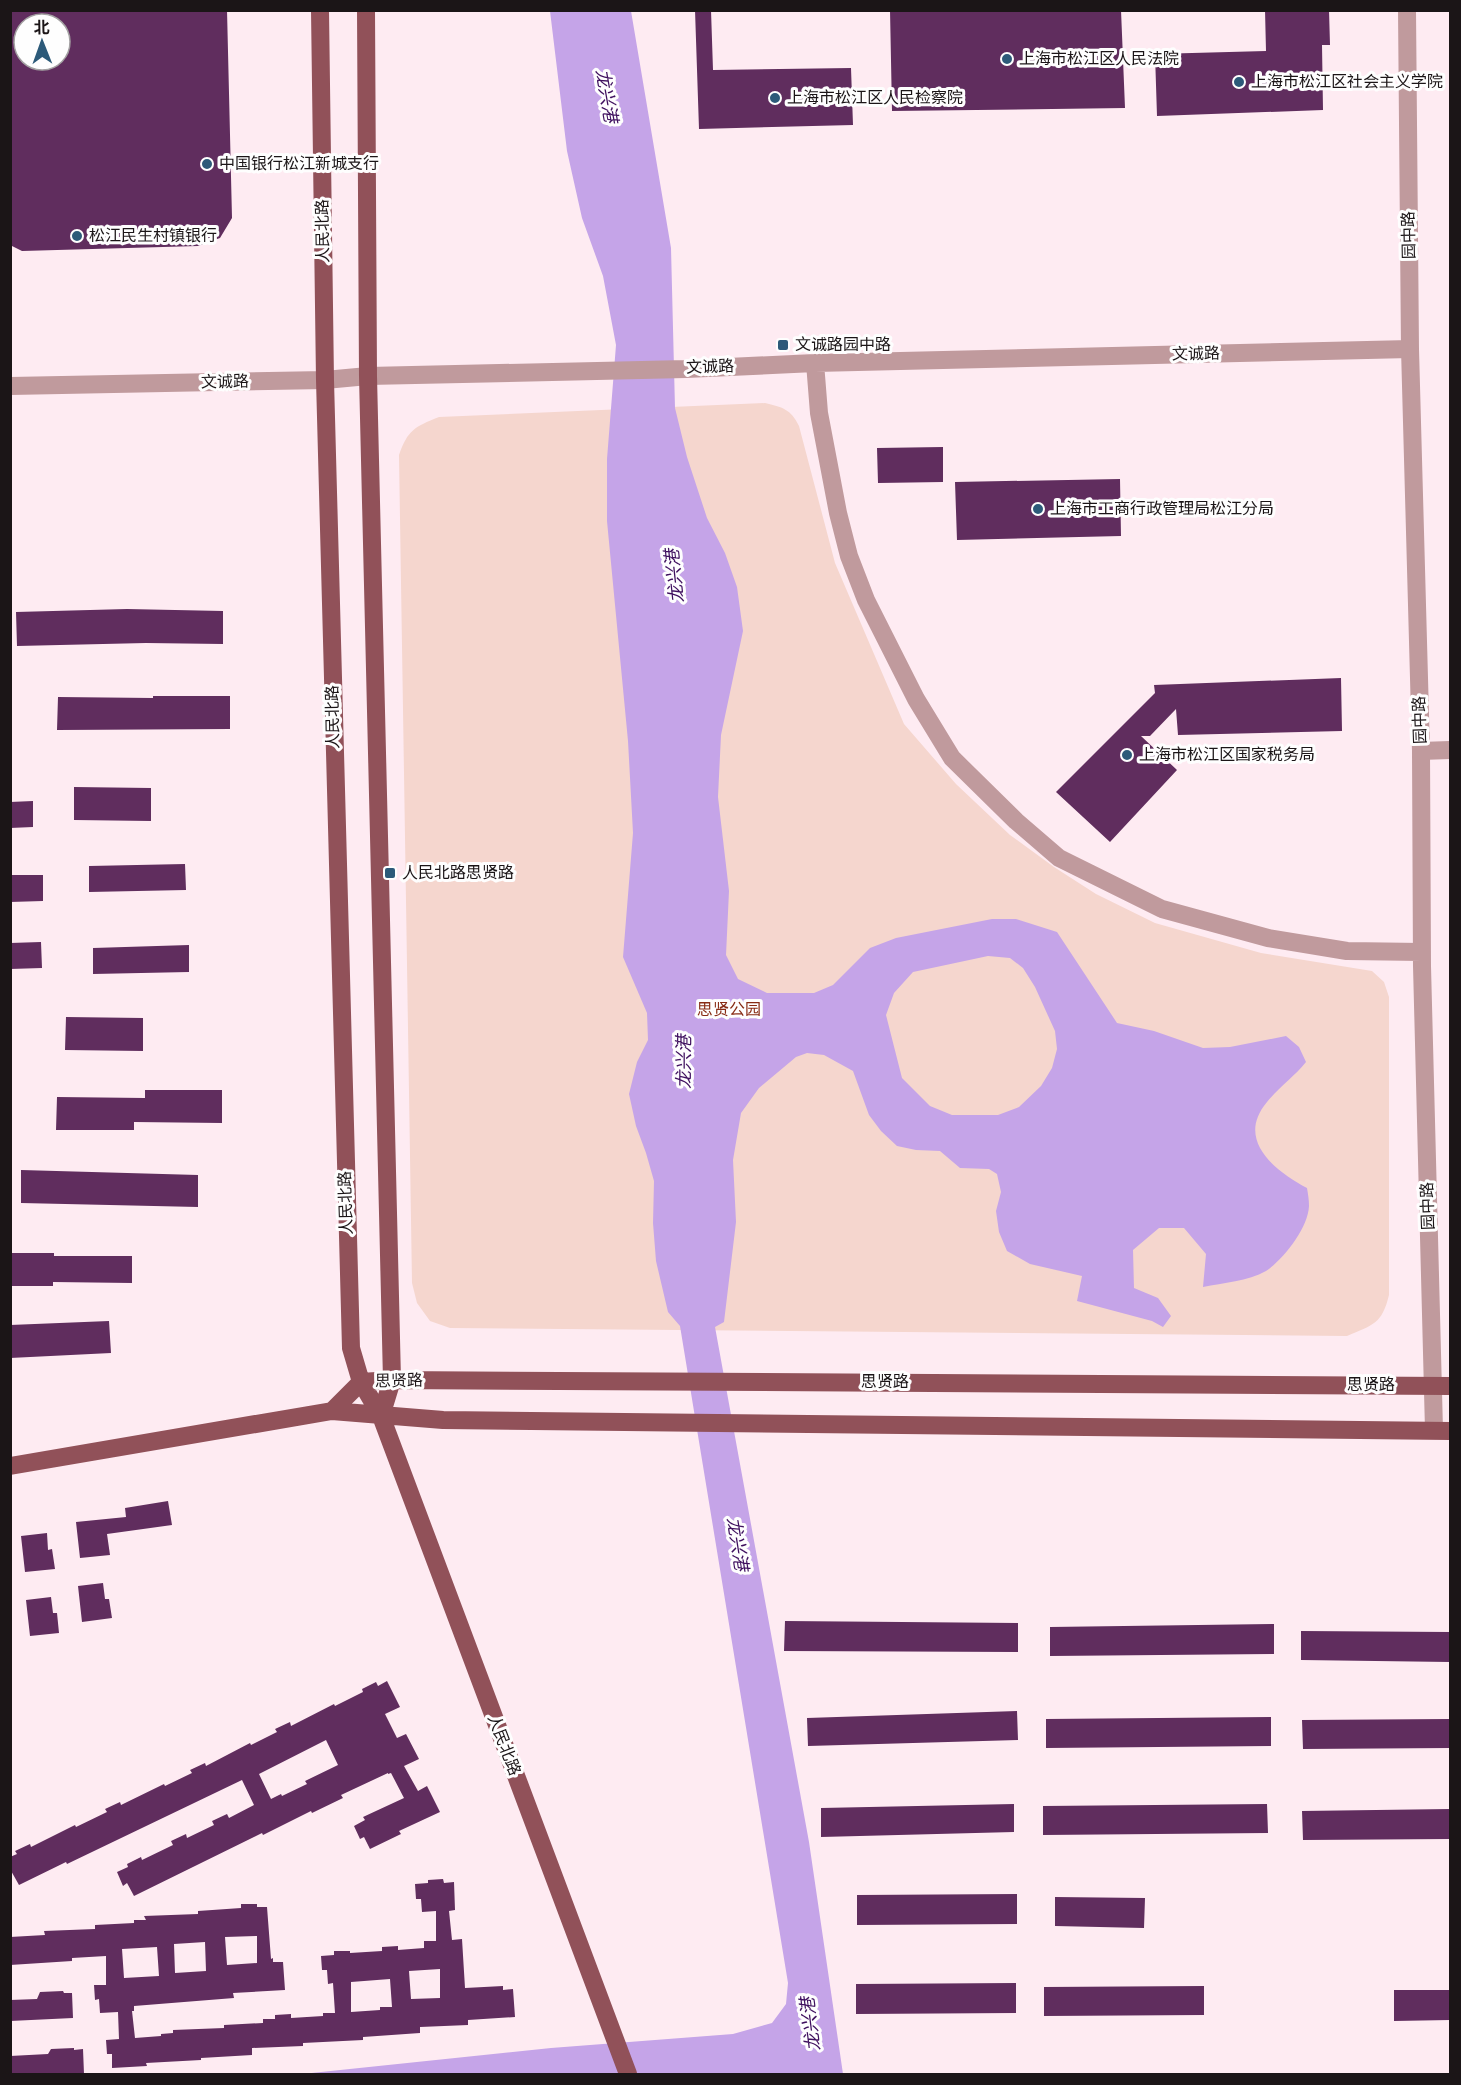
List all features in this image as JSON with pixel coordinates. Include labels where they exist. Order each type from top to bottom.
[{"type":"main road","name":"人民北路","points":[[320,10],[325,380],[351,1348],[361,1382],[381,1416],[628,2074]]},
{"type":"main road","points":[[366,10],[368,376],[392,1380],[381,1416]]},
{"type":"main road","name":"思贤路","points":[[332,1411],[361,1382],[392,1380],[1442,1385]]},
{"type":"main road","name":"思贤路","points":[[10,1466],[332,1411],[443,1420],[1442,1431]]},
{"type":"street","name":"园中路","points":[[1407,10],[1410,349],[1421,751],[1422,952],[1442,1385],[1442,1431]]},
{"type":"street","name":"文诚路","points":[[10,386],[325,380],[368,376],[686,369],[815,363],[1410,349]]},
{"type":"street","points":[[815,363],[819,413],[838,513],[849,556],[866,600],[916,699],[952,758],[1016,821],[1059,858],[1162,909],[1268,938],[1347,951],[1422,952]]},
{"type":"street","points":[[1421,751],[1450,750]]},
{"type":"green space","name":"思贤公园","points":[[765,403],[785,410],[793,416],[799,426],[835,563],[904,724],[956,784],[1010,835],[1096,894],[1155,923],[1261,953],[1372,971],[1384,982],[1389,997],[1389,1295],[1383,1312],[1370,1326],[1347,1336],[450,1328],[430,1321],[417,1303],[412,1283],[399,455],[413,430],[439,417]]},
{"type":"water","name":"龙兴港","points":[[550,11],[631,11],[671,248],[675,408],[687,457],[707,518],[725,553],[737,587],[743,631],[721,735],[718,797],[729,891],[726,955],[738,979],[767,993],[814,993],[833,985],[870,948],[896,938],[992,919],[1016,919],[1057,932],[1117,1023],[1154,1031],[1203,1048],[1230,1047],[1286,1036],[1299,1047],[1306,1062],[1267,1102],[1258,1116],[1255,1129],[1257,1141],[1263,1153],[1283,1173],[1307,1188],[1308,1215],[1300,1233],[1287,1251],[1266,1271],[1243,1279],[1203,1287],[1206,1254],[1184,1228],[1159,1228],[1133,1250],[1134,1288],[1158,1298],[1171,1316],[1163,1327],[1152,1321],[1077,1301],[1082,1276],[1030,1264],[1007,1251],[999,1232],[996,1211],[1001,1192],[997,1174],[989,1169],[960,1168],[940,1151],[897,1146],[881,1131],[869,1115],[853,1071],[824,1055],[807,1053],[796,1057],[759,1088],[741,1113],[733,1160],[736,1222],[724,1322],[715,1327],[809,1842],[843,2074],[302,2074],[551,2048],[733,2034],[772,2023],[786,2004],[788,1983],[680,1326],[668,1312],[656,1261],[653,1223],[654,1181],[636,1126],[629,1094],[637,1062],[648,1040],[647,1013],[623,957],[633,833],[628,741],[607,521],[607,459],[616,345],[603,276],[582,218],[567,151]],"holes":[[[988,956],[1010,958],[1023,968],[1035,987],[1055,1031],[1057,1049],[1052,1068],[1041,1086],[1019,1107],[998,1115],[952,1115],[930,1106],[902,1078],[886,1015],[894,993],[913,972]]]},
{"type":"building","points":[[10,10],[227,10],[232,218],[220,238],[198,246],[22,251],[10,245]]},
{"type":"building","name":"上海市松江区人民检察院","points":[[695,10],[711,10],[713,70],[851,68],[853,125],[699,129]]},
{"type":"building","name":"上海市松江区人民法院","points":[[890,10],[1121,10],[1125,108],[892,111]]},
{"type":"building","name":"上海市松江区社会主义学院","points":[[1265,10],[1329,10],[1330,45],[1322,45],[1323,110],[1157,116],[1155,54],[1266,51]]},
{"type":"building","points":[[943,447],[943,482],[878,483],[877,448]]},
{"type":"building","name":"上海市工商行政管理局松江分局","points":[[1120,479],[1121,536],[957,540],[955,482]]},
{"type":"building","points":[[127,609],[223,611],[223,644],[17,646],[16,612]]},
{"type":"building","name":"上海市松江区国家税务局","points":[[1341,678],[1342,731],[1178,735],[1176,709],[1150,736],[1141,736],[1177,770],[1110,842],[1056,792],[1155,693],[1154,685]]},
{"type":"building","points":[[153,696],[230,696],[230,729],[57,730],[58,697],[153,698]]},
{"type":"building","points":[[74,787],[151,788],[151,821],[74,820]]},
{"type":"building","points":[[33,801],[33,827],[10,828],[10,802]]},
{"type":"building","points":[[185,864],[186,890],[89,892],[89,866]]},
{"type":"building","points":[[10,875],[43,875],[43,901],[10,902]]},
{"type":"building","points":[[41,942],[42,968],[10,969],[10,943]]},
{"type":"building","points":[[189,945],[189,972],[93,974],[93,948]]},
{"type":"building","points":[[66,1017],[143,1018],[143,1051],[65,1050]]},
{"type":"building","points":[[145,1090],[222,1090],[222,1123],[134,1122],[134,1130],[56,1130],[57,1097],[145,1098]]},
{"type":"building","points":[[21,1170],[198,1175],[198,1207],[21,1203]]},
{"type":"building","points":[[10,1253],[54,1253],[54,1256],[132,1256],[132,1283],[53,1282],[53,1286],[10,1286]]},
{"type":"building","points":[[109,1321],[111,1353],[10,1358],[10,1325]]},
{"type":"building","points":[[168,1501],[172,1525],[107,1534],[110,1555],[80,1558],[76,1522],[126,1517],[125,1508]]},
{"type":"building","points":[[47,1533],[48,1550],[52,1549],[55,1569],[25,1572],[21,1536]]},
{"type":"building","points":[[103,1583],[105,1599],[109,1599],[112,1618],[82,1622],[78,1586]]},
{"type":"building","points":[[51,1597],[53,1613],[57,1613],[59,1633],[30,1636],[26,1600]]},
{"type":"building","points":[[785,1621],[1018,1623],[1018,1652],[784,1651]]},
{"type":"building","points":[[1274,1624],[1274,1654],[1050,1656],[1050,1627]]},
{"type":"building","points":[[1301,1631],[1450,1632],[1450,1662],[1301,1660]]},
{"type":"building","points":[[387,1681],[400,1707],[385,1714],[397,1738],[406,1734],[419,1759],[404,1766],[418,1791],[427,1786],[440,1812],[399,1831],[401,1834],[370,1849],[364,1837],[360,1839],[354,1826],[365,1820],[363,1817],[404,1798],[391,1773],[388,1773],[341,1795],[343,1798],[263,1835],[262,1833],[134,1896],[127,1883],[123,1886],[117,1872],[128,1867],[127,1864],[141,1857],[142,1860],[173,1845],[171,1841],[186,1834],[187,1838],[214,1825],[212,1821],[227,1814],[229,1818],[254,1805],[242,1780],[19,1885],[10,1869],[10,1857],[17,1854],[15,1851],[30,1844],[31,1847],[75,1825],[76,1827],[107,1812],[105,1809],[120,1802],[121,1805],[164,1784],[165,1786],[192,1773],[190,1770],[205,1763],[206,1766],[277,1732],[275,1729],[290,1722],[291,1726],[334,1704],[335,1706],[363,1692],[362,1689],[376,1682],[378,1686]],"holes":[[[326,1740],[338,1765],[305,1781],[307,1784],[271,1799],[259,1774]]]},
{"type":"building","points":[[1017,1711],[1018,1740],[808,1746],[807,1718]]},
{"type":"building","points":[[1271,1717],[1271,1746],[1046,1748],[1046,1719]]},
{"type":"building","points":[[1450,1719],[1450,1748],[1303,1749],[1302,1720]]},
{"type":"building","points":[[1014,1804],[1014,1832],[821,1837],[821,1808]]},
{"type":"building","points":[[1267,1804],[1268,1833],[1043,1835],[1043,1806]]},
{"type":"building","points":[[1450,1809],[1450,1839],[1303,1840],[1302,1811]]},
{"type":"building","points":[[443,1879],[444,1883],[454,1882],[455,1910],[449,1911],[452,1940],[462,1939],[465,1988],[503,1986],[503,1990],[513,1989],[515,2017],[468,2020],[468,2025],[420,2027],[420,2033],[363,2037],[363,2040],[252,2048],[252,2055],[146,2063],[147,2066],[112,2068],[112,2054],[107,2054],[106,2040],[119,2039],[118,2012],[100,2013],[99,1999],[95,2000],[94,1985],[106,1985],[106,1956],[72,1958],[72,1961],[10,1965],[10,1937],[45,1935],[44,1931],[95,1929],[95,1925],[134,1923],[134,1920],[146,1920],[144,1916],[198,1914],[198,1911],[241,1908],[241,1904],[257,1904],[257,1907],[267,1907],[271,1959],[273,1958],[273,1962],[283,1962],[285,1990],[233,1993],[234,1998],[134,2006],[134,2011],[132,2011],[135,2038],[161,2036],[161,2034],[173,2033],[173,2030],[224,2028],[224,2025],[263,2023],[263,2019],[275,2019],[275,2015],[291,2014],[291,2018],[323,2016],[323,2013],[335,2013],[333,1983],[328,1984],[327,1970],[322,1970],[321,1956],[334,1955],[334,1951],[350,1951],[350,1953],[382,1951],[382,1947],[398,1946],[398,1950],[424,1948],[424,1941],[436,1941],[436,1911],[422,1912],[421,1899],[416,1899],[415,1884],[428,1883],[428,1880]],"holes":[[[257,1936],[257,1963],[227,1965],[225,1937]],[[205,1942],[206,1971],[175,1973],[174,1944]],[[157,1947],[159,1976],[124,1978],[122,1949]],[[440,1969],[440,1998],[411,1999],[409,1971]],[[390,1979],[392,2007],[351,2012],[351,1982]]]},
{"type":"building","points":[[1017,1894],[1017,1924],[857,1925],[857,1895]]},
{"type":"building","points":[[1055,1897],[1145,1898],[1144,1928],[1055,1926]]},
{"type":"building","points":[[1016,1983],[1016,2013],[856,2014],[856,1984]]},
{"type":"building","points":[[1204,1986],[1204,2015],[1044,2016],[1044,1987]]},
{"type":"building","points":[[1394,1990],[1450,1990],[1450,2020],[1394,2021]]},
{"type":"building","points":[[40,1992],[72,1993],[73,2018],[10,2021],[10,2000],[37,1999]]},
{"type":"building","points":[[74,2048],[74,2050],[83,2049],[84,2074],[10,2074],[10,2056],[48,2054],[51,2049]]},
{"type":"place","name":"上海市松江区人民法院","points":[[1007,59]]},
{"type":"place","name":"上海市松江区社会主义学院","points":[[1239,82]]},
{"type":"place","name":"上海市松江区人民检察院","points":[[775,98]]},
{"type":"place","name":"中国银行松江新城支行","points":[[207,164]]},
{"type":"place","name":"松江民生村镇银行","points":[[77,236]]},
{"type":"place","name":"文诚路园中路","points":[[783,345]]},
{"type":"place","name":"上海市工商行政管理局松江分局","points":[[1038,509]]},
{"type":"place","name":"上海市松江区国家税务局","points":[[1127,755]]},
{"type":"place","name":"人民北路思贤路","points":[[390,873]]}]
